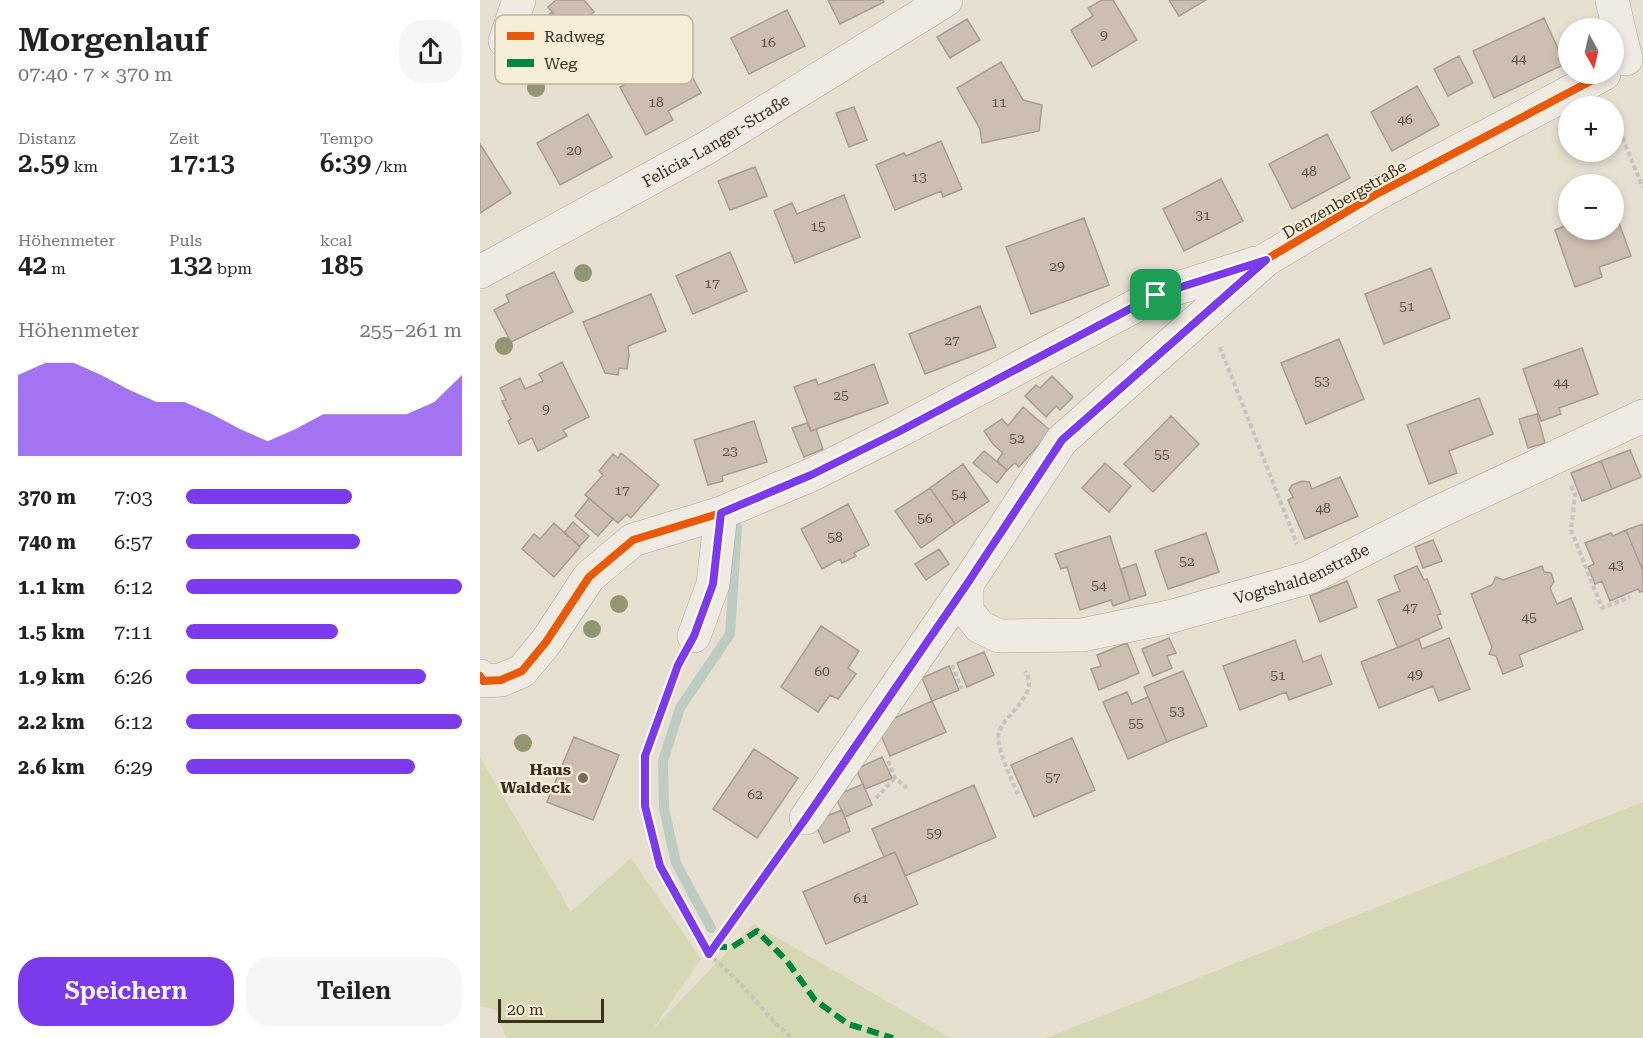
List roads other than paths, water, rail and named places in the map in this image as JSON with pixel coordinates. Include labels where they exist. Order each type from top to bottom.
[{"type":"street","points":[[514,15],[519,0]]},
{"type":"street","name":"Felicia-Langer-Straße","points":[[480,272],[708,147],[946,0]]},
{"type":"street","points":[[1612,0],[1615,18]]},
{"type":"street","name":"Denzenbergstraße","points":[[806,818],[967,584],[1062,440],[1266,260],[1373,196],[1584,84]]},
{"type":"street","points":[[480,676],[483,681],[501,680],[522,671],[546,642],[589,577],[633,540],[721,513],[811,475],[900,431],[1156,295],[1266,260]]},
{"type":"street","name":"Vogtshaldenstraße","points":[[967,584],[967,611],[980,627],[999,636],[1082,635],[1169,617],[1310,577],[1434,514],[1643,416]]},
{"type":"street","points":[[694,636],[713,584],[721,513]]},
{"type":"waterway","points":[[711,928],[676,863],[664,808],[663,761],[680,708],[730,634],[737,527]]},
{"type":"place","name":"Haus Waldeck","points":[[583,778]]}]
